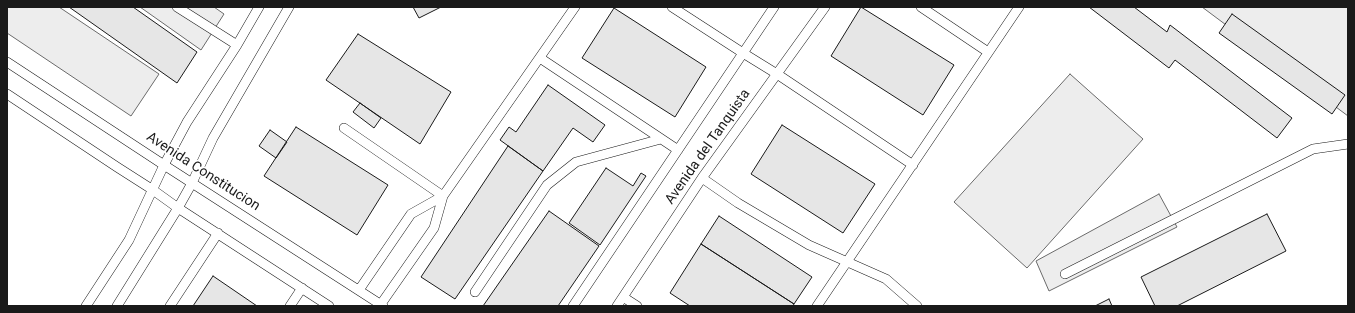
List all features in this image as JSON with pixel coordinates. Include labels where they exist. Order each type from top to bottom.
[{"type":"lane","points":[[176,7],[237,45]]},
{"type":"lane","points":[[86,306],[129,240],[164,165],[188,122],[237,45],[259,7]]},
{"type":"lane","points":[[117,306],[178,208],[192,183],[213,138],[289,7]]},
{"type":"lane","points":[[382,305],[434,228],[443,196],[575,7]]},
{"type":"lane","points":[[672,7],[777,74],[913,165]]},
{"type":"lane","name":"Avenida del Tanquista","points":[[573,306],[774,7]]},
{"type":"lane","name":"Avenida del Tanquista","points":[[617,306],[702,178],[825,7]]},
{"type":"lane","points":[[921,7],[988,52]]},
{"type":"lane","points":[[817,306],[1019,7]]},
{"type":"lane","points":[[540,58],[678,150]]},
{"type":"lane","name":"Avenida Constitucion","points":[[7,62],[382,305]]},
{"type":"lane","points":[[7,94],[329,306]]},
{"type":"lane","points":[[344,128],[443,196]]},
{"type":"lane","points":[[475,292],[547,186],[576,162],[661,139]]},
{"type":"lane","points":[[1065,274],[1313,149],[1348,144]]},
{"type":"lane","points":[[702,178],[738,203],[809,245],[886,279],[917,306]]},
{"type":"lane","points":[[360,290],[411,214],[443,196]]},
{"type":"lane","points":[[170,306],[218,233]]},
{"type":"lane","points":[[290,306],[302,288]]},
{"type":"lane","points":[[623,297],[637,306]]},
{"type":"shaded area","points":[[7,7],[59,7],[159,74],[131,116],[7,33]]},
{"type":"shaded area","points":[[140,7],[214,7],[224,14],[201,50]]},
{"type":"shaded area","points":[[1202,7],[1348,7],[1348,116]]},
{"type":"shaded area","points":[[1070,74],[1143,139],[1027,268],[954,202]]},
{"type":"shaded area","points":[[1159,194],[1177,227],[1049,291],[1036,261]]},
{"type":"building","points":[[69,7],[133,7],[197,52],[177,83]]},
{"type":"building","points":[[413,7],[441,7],[419,18]]},
{"type":"building","points":[[861,7],[954,65],[923,115],[831,56]]},
{"type":"building","points":[[1089,7],[1134,7],[1167,32],[1170,25],[1292,118],[1277,138],[1175,60],[1169,68]]},
{"type":"building","points":[[614,8],[706,67],[675,117],[582,58]]},
{"type":"building","points":[[1232,14],[1345,95],[1332,114],[1219,33]]},
{"type":"building","points":[[358,34],[451,92],[420,144],[326,80]]},
{"type":"building","points":[[548,85],[605,125],[593,142],[573,128],[543,171],[500,140],[509,127],[516,132]]},
{"type":"building","points":[[360,103],[381,118],[374,128],[353,112]]},
{"type":"building","points":[[782,125],[875,184],[843,233],[751,174]]},
{"type":"building","points":[[296,127],[388,185],[357,235],[264,176]]},
{"type":"building","points":[[270,130],[287,142],[276,158],[259,146]]},
{"type":"building","points":[[508,146],[543,171],[455,299],[421,277]]},
{"type":"building","points":[[606,168],[633,186],[641,173],[646,176],[600,245],[569,223]]},
{"type":"building","points":[[549,211],[599,246],[558,306],[483,306]]},
{"type":"building","points":[[1267,214],[1286,251],[1177,306],[1155,306],[1141,277]]},
{"type":"building","points":[[719,216],[812,277],[794,304],[701,244]]},
{"type":"building","points":[[701,244],[794,304],[793,306],[690,306],[670,293]]},
{"type":"building","points":[[213,276],[257,306],[193,306]]},
{"type":"building","points":[[1109,299],[1112,306],[1095,306]]}]
